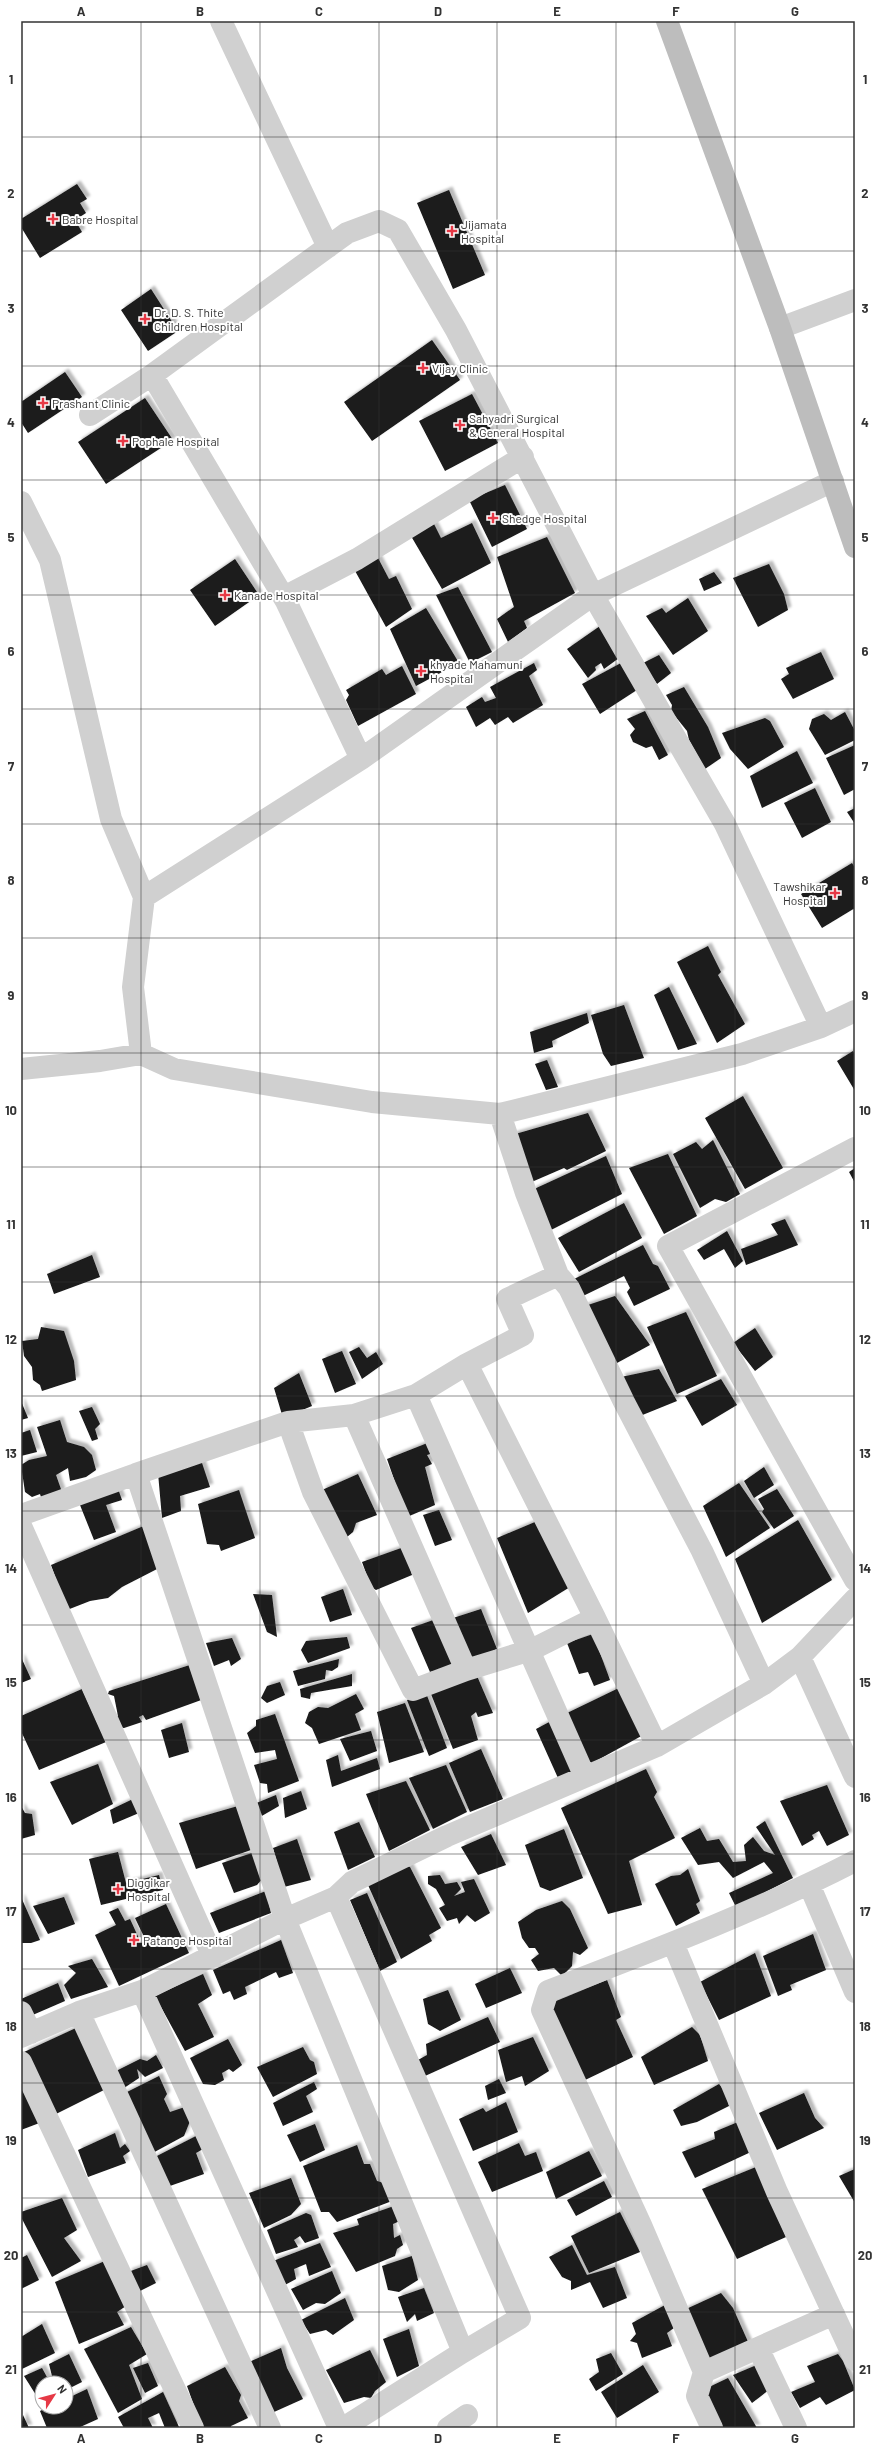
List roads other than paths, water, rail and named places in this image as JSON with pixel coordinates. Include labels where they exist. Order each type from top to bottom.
[{"type":"main road","points":[[667,21],[780,328],[855,547]]},
{"type":"street","points":[[221,21],[328,247]]},
{"type":"street","points":[[90,415],[152,375],[347,233],[379,221],[398,230],[456,330],[593,595],[725,824],[821,1027]]},
{"type":"street","points":[[780,328],[855,300]]},
{"type":"street","points":[[152,375],[287,603]]},
{"type":"street","points":[[361,759],[284,596],[358,559],[522,457]]},
{"type":"street","points":[[144,897],[361,759],[593,595],[833,481]]},
{"type":"street","points":[[21,502],[50,560],[111,819],[144,897],[133,987],[141,1054]]},
{"type":"street","points":[[21,1068],[100,1061],[141,1054],[174,1069],[372,1102],[500,1114],[742,1054],[821,1027],[855,1011]]},
{"type":"street","points":[[500,1114],[526,1193],[558,1275],[569,1288],[624,1402],[702,1551],[764,1684]]},
{"type":"street","points":[[855,1148],[668,1246],[855,1580]]},
{"type":"street","points":[[21,1515],[288,1422],[354,1415],[416,1395],[467,1364],[523,1335],[507,1299],[558,1275]]},
{"type":"street","points":[[467,1364],[596,1618],[657,1746]]},
{"type":"street","points":[[416,1395],[531,1650],[585,1777]]},
{"type":"street","points":[[354,1415],[466,1670]]},
{"type":"street","points":[[288,1422],[313,1492],[414,1690],[466,1670],[531,1650],[596,1618]]},
{"type":"street","points":[[136,1474],[285,1919],[463,2352]]},
{"type":"street","points":[[21,1526],[213,1957]]},
{"type":"street","points":[[21,2012],[26,2035],[78,2012],[142,1991],[213,1957],[285,1919],[336,1897],[352,1882],[447,1836],[657,1746],[764,1684],[800,1657],[855,1599]]},
{"type":"street","points":[[800,1657],[855,1777]]},
{"type":"street","points":[[712,2428],[697,2396],[704,2372],[641,2225],[542,2010],[548,1991],[673,1943],[809,1884],[855,1861]]},
{"type":"street","points":[[809,1884],[855,1992]]},
{"type":"street","points":[[336,1897],[520,2318],[463,2352],[343,2428]]},
{"type":"street","points":[[673,1943],[777,2192],[855,2360]]},
{"type":"street","points":[[142,1991],[339,2428]]},
{"type":"street","points":[[78,2012],[270,2428]]},
{"type":"street","points":[[21,2062],[193,2428]]},
{"type":"street","points":[[704,2372],[834,2314]]},
{"type":"street","points":[[758,2348],[796,2428]]},
{"type":"street","points":[[448,2428],[467,2415]]},
{"type":"place","name":"Babre Hospital","points":[[53,219]]},
{"type":"place","name":"Jijamata Hospital","points":[[452,231]]},
{"type":"place","name":"Dr. D. S. Thite Children Hospital","points":[[145,319]]},
{"type":"place","name":"Vijay Clinic","points":[[423,368]]},
{"type":"place","name":"Prashant Clinic","points":[[43,403]]},
{"type":"place","name":"Sahyadri Surgical & General Hospital","points":[[460,425]]},
{"type":"place","name":"Pophale Hospital","points":[[123,441]]},
{"type":"place","name":"Shedge Hospital","points":[[493,518]]},
{"type":"place","name":"Kanade Hospital","points":[[225,595]]},
{"type":"place","name":"khyade Mahamuni Hospital","points":[[421,671]]},
{"type":"place","name":"Tawshikar Hospital","points":[[835,893]]},
{"type":"place","name":"Diggikar Hospital","points":[[118,1889]]},
{"type":"place","name":"Patange Hospital","points":[[134,1940]]}]
